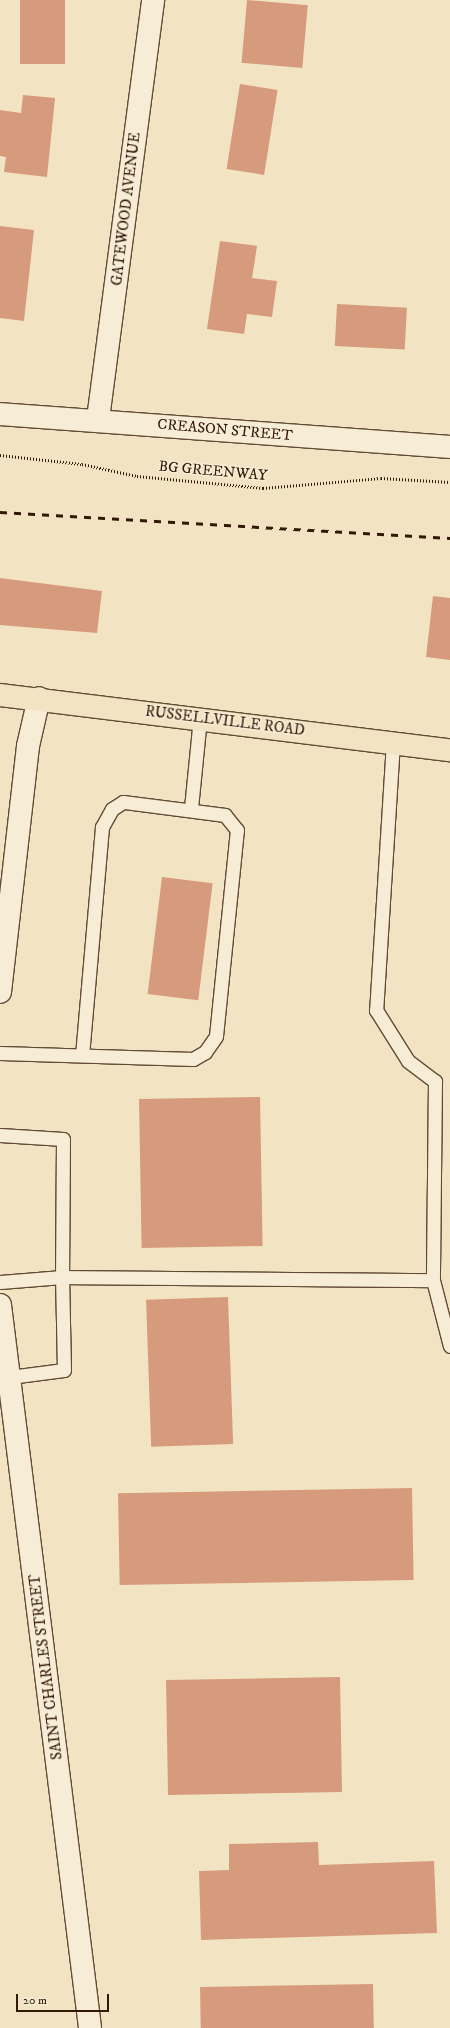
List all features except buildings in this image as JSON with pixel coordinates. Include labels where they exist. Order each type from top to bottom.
[{"type":"main road","name":"RUSSELLVILLE ROAD","points":[[0,695],[39,698],[450,750]]},
{"type":"street","name":"GATEWOOD AVENUE","points":[[98,419],[153,0]]},
{"type":"street","name":"CREASON STREET","points":[[0,414],[98,419],[450,447]]},
{"type":"street","points":[[0,992],[2,958],[28,746],[39,698]]},
{"type":"street","name":"SAINT CHARLES STREET","points":[[0,1306],[90,2028]]},
{"type":"lane","points":[[191,808],[200,718]]},
{"type":"lane","points":[[393,742],[376,1010],[408,1061],[435,1081],[433,1280],[450,1346]]},
{"type":"lane","points":[[0,1053],[192,1059],[205,1052],[216,1036],[237,830],[226,815],[191,808],[123,802],[112,809],[102,827],[82,1055]]},
{"type":"lane","points":[[0,1135],[63,1139],[62,1277],[64,1370],[10,1377]]},
{"type":"lane","points":[[0,1282],[62,1277],[433,1280]]},
{"type":"path","name":"BG GREENWAY","points":[[0,455],[82,464],[137,476],[263,488],[381,478],[450,482]]},
{"type":"railway","points":[[0,512],[450,538]]}]
